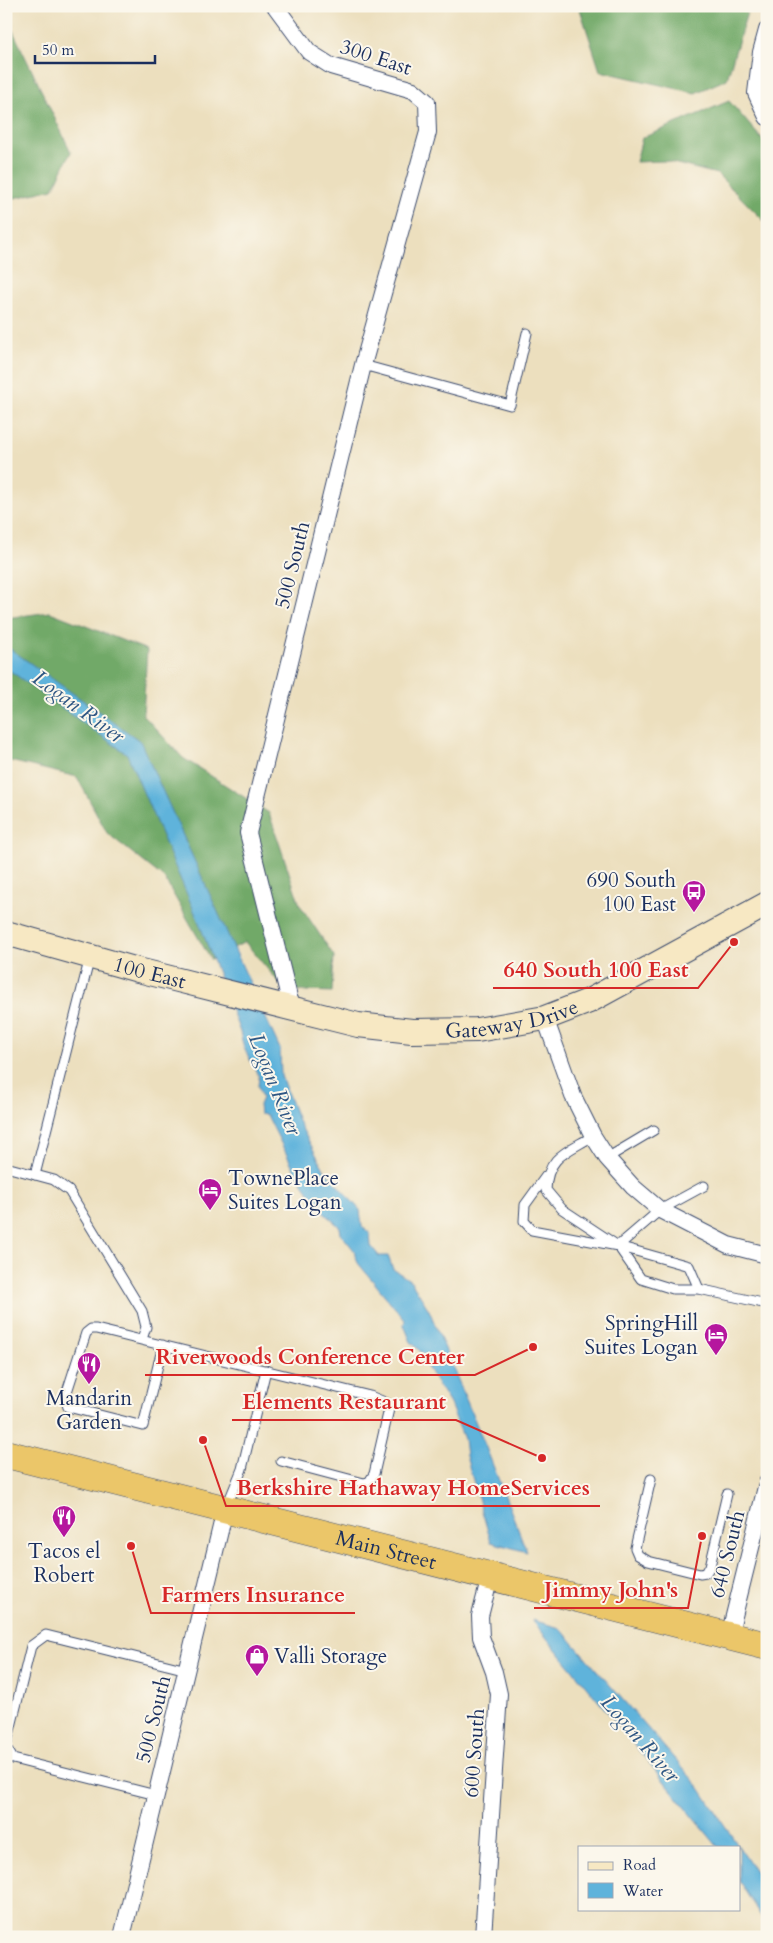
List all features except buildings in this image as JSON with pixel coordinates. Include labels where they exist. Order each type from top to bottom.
[{"type":"highway","name":"Main Street","points":[[6,1454],[767,1646]]},
{"type":"main road","name":"Gateway Drive","points":[[292,1009],[358,1025],[412,1031],[478,1030],[545,1018],[589,1001],[766,908]]},
{"type":"main road","name":"100 East","points":[[6,933],[198,986],[292,1009]]},
{"type":"street","name":"300 East","points":[[275,6],[309,52],[330,66],[413,90],[427,102],[428,132]]},
{"type":"street","points":[[767,30],[761,52],[756,93],[767,117]]},
{"type":"street","name":"500 South","points":[[292,1009],[248,833],[363,365],[428,132]]},
{"type":"street","points":[[545,1018],[573,1096],[593,1136],[608,1158],[633,1187],[660,1210],[728,1245],[767,1255]]},
{"type":"street","name":"640 South","points":[[729,1636],[767,1483]]},
{"type":"street","name":"500 South","points":[[122,1937],[225,1510]]},
{"type":"street","name":"600 South","points":[[484,1937],[499,1694],[494,1672],[481,1637],[480,1616],[490,1577]]},
{"type":"lane","points":[[363,365],[510,405],[527,333]]},
{"type":"lane","points":[[35,1175],[90,957]]},
{"type":"lane","points":[[608,1158],[654,1130]]},
{"type":"lane","points":[[593,1136],[554,1160],[546,1176],[525,1205],[524,1221],[532,1230],[618,1246],[689,1266],[700,1289]]},
{"type":"lane","points":[[6,1167],[54,1180],[62,1185],[74,1199],[142,1311],[146,1327],[142,1339]]},
{"type":"lane","points":[[546,1176],[546,1190],[562,1209],[618,1246],[641,1279],[673,1289],[700,1289],[767,1304]]},
{"type":"lane","points":[[618,1246],[660,1210],[704,1186]]},
{"type":"lane","points":[[163,1345],[143,1426],[68,1407],[65,1398],[86,1333],[91,1328],[142,1339],[380,1398],[387,1403],[389,1409],[374,1474],[369,1482],[364,1483],[281,1461]]},
{"type":"lane","points":[[225,1510],[242,1469],[266,1370]]},
{"type":"lane","points":[[651,1479],[635,1548],[638,1555],[648,1561],[700,1574],[706,1573],[710,1566],[727,1494]]},
{"type":"lane","points":[[156,1795],[13,1759],[6,1747],[31,1646],[46,1635],[186,1670]]},
{"type":"green space","points":[[579,6],[749,6],[727,79],[695,93],[600,71]]},
{"type":"green space","points":[[10,25],[71,152],[53,189],[6,200],[6,27]]},
{"type":"green space","points":[[729,101],[767,145],[767,224],[717,174],[665,161],[636,162],[642,138]]},
{"type":"green space","points":[[50,612],[147,650],[143,715],[183,758],[269,813],[300,905],[334,956],[332,992],[285,990],[245,942],[211,960],[164,878],[107,833],[77,777],[6,760],[6,618]]},
{"type":"water","name":"Logan River","points":[[6,646],[140,741],[280,1049],[281,1076],[299,1123],[325,1171],[360,1210],[362,1227],[370,1233],[371,1246],[379,1256],[388,1256],[393,1269],[411,1281],[429,1310],[527,1552],[491,1542],[466,1456],[464,1439],[450,1404],[427,1367],[424,1355],[411,1342],[404,1325],[405,1320],[358,1263],[354,1250],[341,1234],[340,1227],[325,1214],[304,1185],[267,1115],[260,1114],[259,1105],[262,1098],[258,1086],[259,1077],[244,1048],[240,1032],[198,920],[127,754],[6,668]]},
{"type":"water","name":"Logan River","points":[[532,1620],[560,1628],[700,1788],[738,1846],[717,1846]]},
{"type":"water","points":[[740,1848],[767,1889],[767,1926],[740,1883]]},
{"type":"place","name":"690 South 100 East","points":[[694,913]]},
{"type":"place","name":"640 South 100 East","points":[[734,942]]},
{"type":"place","name":"TownePlace Suites Logan","points":[[210,1211]]},
{"type":"place","name":"Riverwoods Conference Center","points":[[533,1347]]},
{"type":"place","name":"SpringHill Suites Logan","points":[[716,1356]]},
{"type":"place","name":"Mandarin Garden","points":[[89,1385]]},
{"type":"place","name":"Berkshire Hathaway HomeServices","points":[[203,1440]]},
{"type":"place","name":"Elements Restaurant","points":[[542,1458]]},
{"type":"place","name":"Jimmy John's","points":[[702,1536]]},
{"type":"place","name":"Tacos el Robert","points":[[64,1538]]},
{"type":"place","name":"Farmers Insurance","points":[[131,1546]]},
{"type":"place","name":"Valli Storage","points":[[257,1677]]}]
